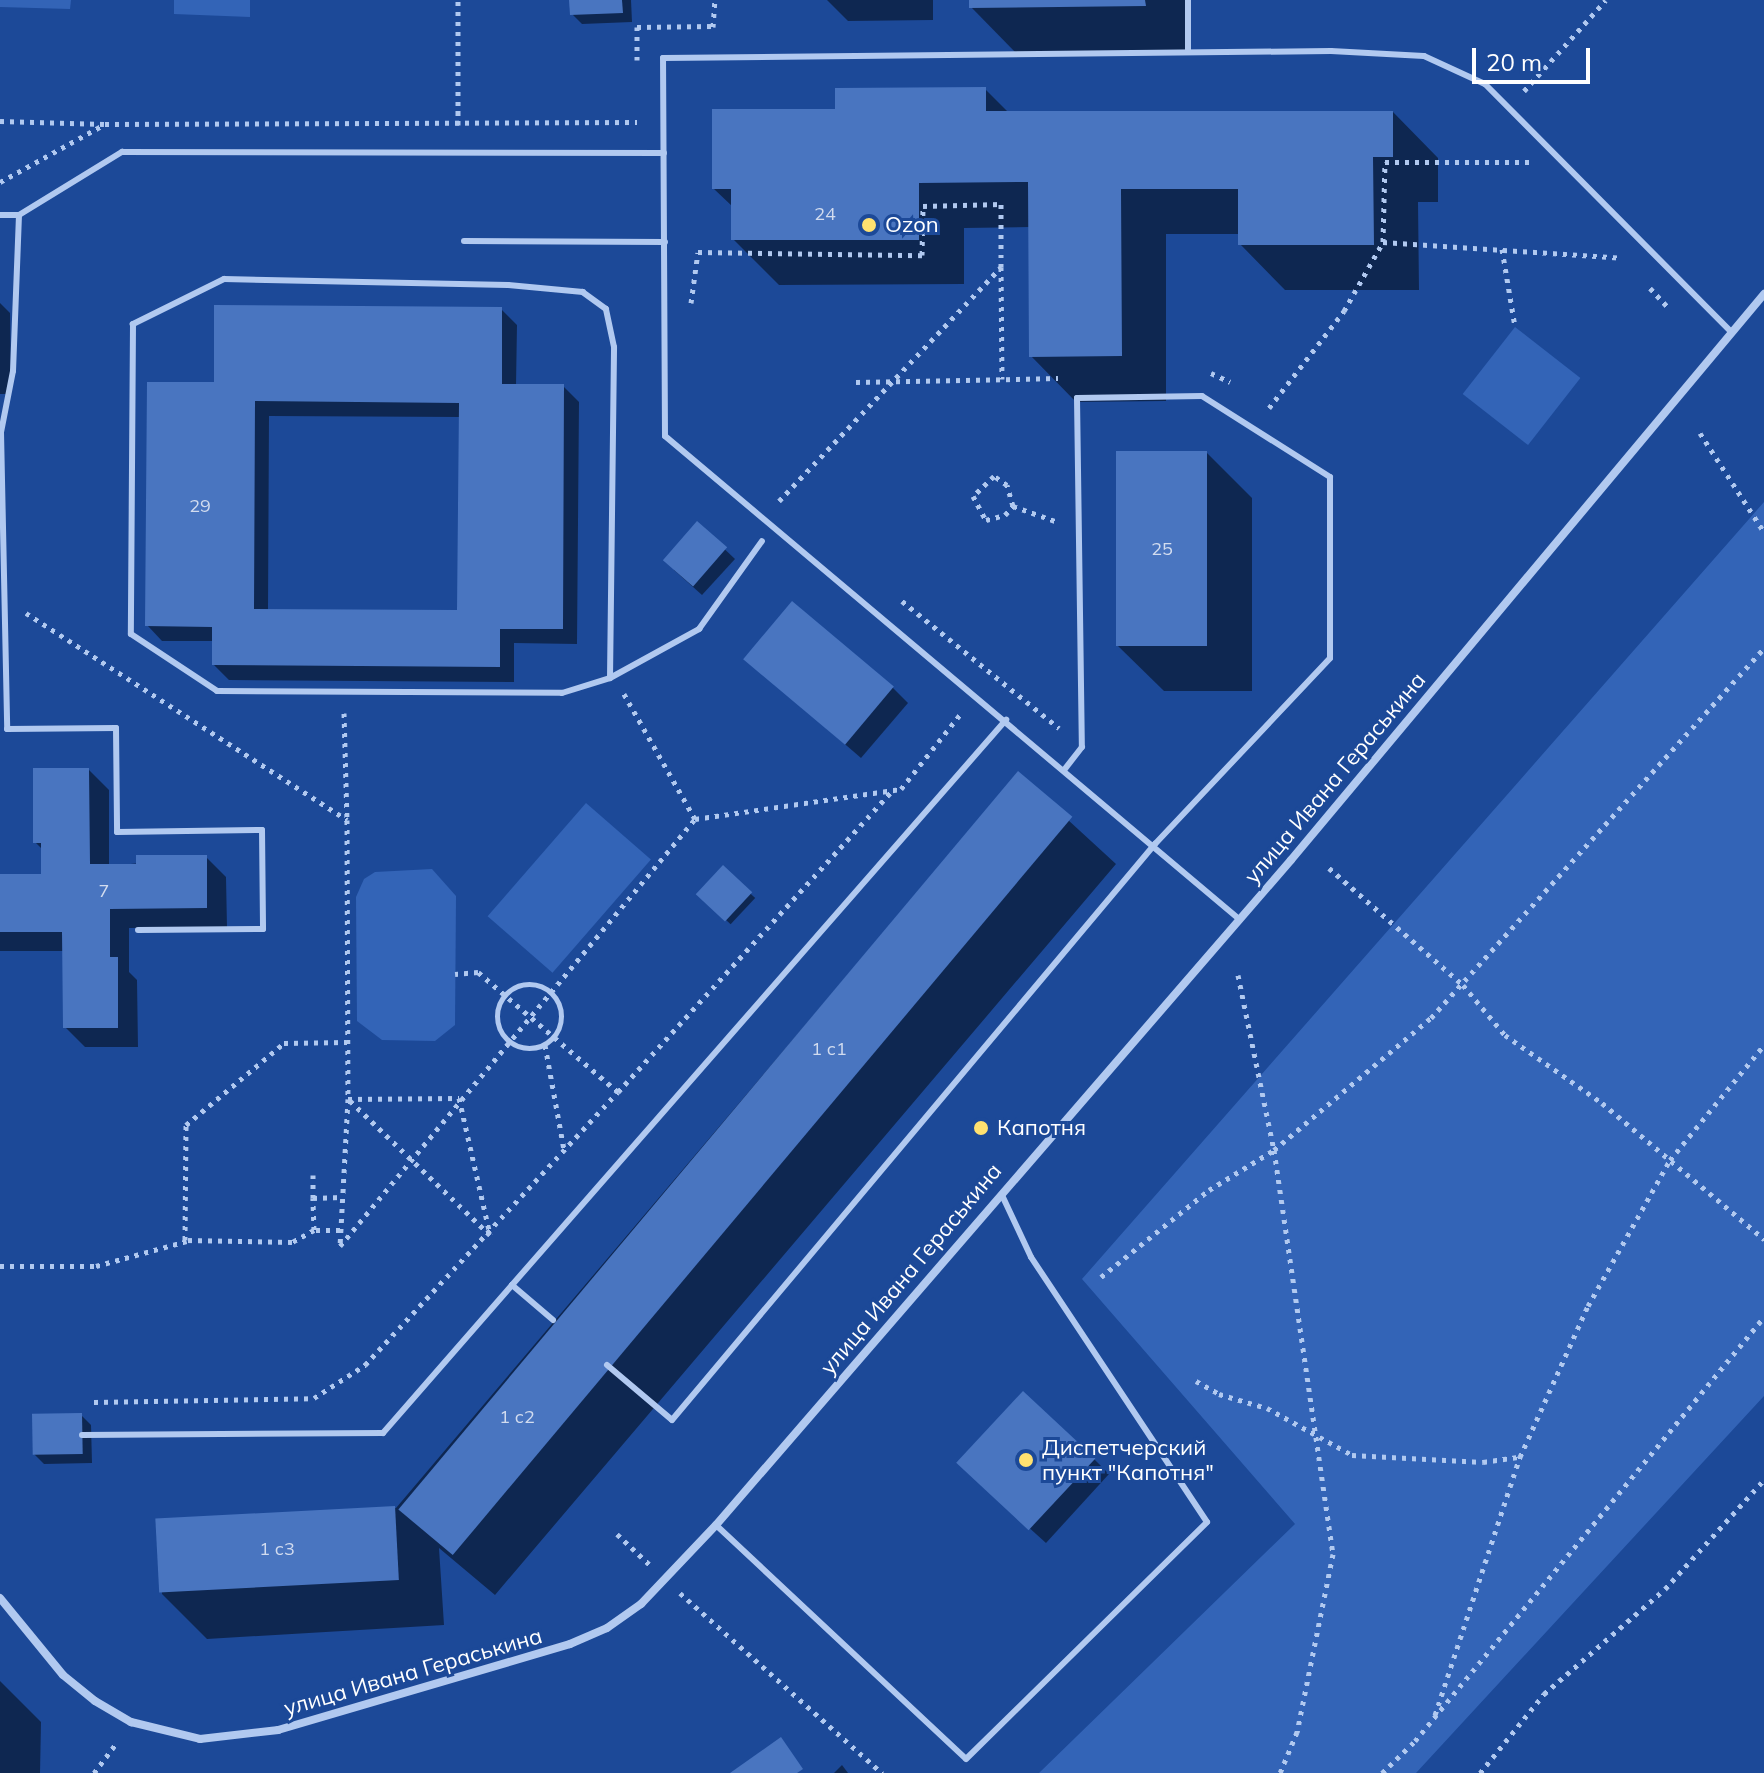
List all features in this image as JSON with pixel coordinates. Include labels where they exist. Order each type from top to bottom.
[{"type":"street","name":"улица Ивана Гераськина","points":[[0,1598],[63,1675],[95,1701],[143,1726],[200,1739],[278,1730],[570,1644],[607,1628],[667,1581],[716,1525],[1002,1195],[1016,1171],[1239,919],[1764,294]]},
{"type":"lane","points":[[1188,0],[1188,52]]},
{"type":"lane","points":[[1239,919],[1155,844],[665,436],[663,58],[1188,52],[1424,56],[1485,84],[1731,332]]},
{"type":"lane","points":[[0,215],[19,215],[122,152],[664,153]]},
{"type":"lane","points":[[19,215],[13,371],[1,432],[7,729],[116,728],[117,832],[262,830],[263,929],[138,930]]},
{"type":"lane","points":[[464,241],[665,242]]},
{"type":"lane","points":[[610,678],[614,347],[606,309],[583,292],[508,285],[224,279],[133,324],[131,634],[217,691],[562,693],[610,678],[699,629],[762,541]]},
{"type":"lane","points":[[607,1365],[672,1420],[1155,844],[1330,658],[1330,477],[1202,396],[1077,398],[1082,747],[1065,769]]},
{"type":"lane","points":[[82,1435],[383,1433],[1006,720]]},
{"type":"lane","points":[[716,1525],[966,1759],[1207,1522],[1031,1257],[1002,1195]]},
{"type":"lane","points":[[512,1285],[553,1320]]},
{"type":"path","points":[[458,0],[458,125]]},
{"type":"path","points":[[713,58],[715,0]]},
{"type":"path","points":[[1507,107],[1545,73],[1606,0]]},
{"type":"path","points":[[637,69],[637,27],[713,26]]},
{"type":"path","points":[[0,121],[637,125],[637,111]]},
{"type":"path","points":[[0,182],[105,124]]},
{"type":"path","points":[[1269,408],[1344,311],[1383,242],[1385,162],[1534,162]]},
{"type":"path","points":[[691,310],[698,252],[922,255],[923,206],[1001,204],[1002,379]]},
{"type":"path","points":[[1383,242],[1620,257]]},
{"type":"path","points":[[1611,246],[1630,267]]},
{"type":"path","points":[[1502,249],[1515,327]]},
{"type":"path","points":[[779,501],[1001,267]]},
{"type":"path","points":[[1639,277],[1668,307]]},
{"type":"path","points":[[856,382],[1058,378]]},
{"type":"path","points":[[1700,433],[1764,532]]},
{"type":"path","points":[[994,476],[1007,485],[1013,506],[1005,515],[986,520],[973,496],[994,476]]},
{"type":"path","points":[[767,491],[791,511]]},
{"type":"path","points":[[1013,506],[1060,523],[1060,538]]},
{"type":"path","points":[[890,592],[1064,733],[1064,718]]},
{"type":"path","points":[[1101,1277],[1209,1190],[1274,1150],[1463,985],[1764,648]]},
{"type":"path","points":[[610,678],[630,702],[695,819]]},
{"type":"path","points":[[344,692],[347,820]]},
{"type":"path","points":[[367,1207],[695,819],[901,789],[963,711],[951,701]]},
{"type":"path","points":[[94,1402],[314,1398],[365,1365],[490,1235],[892,791]]},
{"type":"path","points":[[1329,868],[1463,985],[1505,1035],[1602,1103],[1764,1239]]},
{"type":"path","points":[[455,974],[478,972],[618,1092]]},
{"type":"path","points":[[1238,975],[1274,1150],[1333,1554],[1297,1732],[1280,1773]]},
{"type":"path","points":[[527,984],[550,991],[562,1013],[554,1037],[545,1045],[520,1047],[508,1041],[497,1019],[504,995],[527,984]]},
{"type":"path","points":[[188,1240],[186,1125],[284,1043],[347,1042]]},
{"type":"path","points":[[545,1045],[565,1151]]},
{"type":"path","points":[[1435,1715],[1520,1457],[1588,1306],[1670,1160],[1764,1045]]},
{"type":"path","points":[[459,1098],[348,1099],[411,1155],[490,1235]]},
{"type":"path","points":[[459,1098],[490,1235]]},
{"type":"path","points":[[313,1175],[314,1230]]},
{"type":"path","points":[[313,1198],[342,1197]]},
{"type":"path","points":[[0,1266],[96,1266],[188,1240],[292,1242],[314,1230],[340,1230]]},
{"type":"path","points":[[1382,1773],[1435,1715],[1764,1317]]},
{"type":"path","points":[[1196,1381],[1219,1394],[1267,1408],[1352,1455],[1483,1462],[1520,1457]]},
{"type":"path","points":[[1480,1773],[1544,1694],[1665,1589],[1764,1480]]},
{"type":"path","points":[[617,1534],[882,1773]]},
{"type":"shaded area","points":[[0,0],[71,0],[70,9],[0,7]]},
{"type":"shaded area","points":[[174,0],[250,0],[250,17],[174,14]]},
{"type":"shaded area","points":[[1515,327],[1580,378],[1528,445],[1463,394]]},
{"type":"shaded area","points":[[1764,502],[1764,1396],[1416,1773],[1039,1773],[1295,1524],[1082,1279]]},
{"type":"shaded area","points":[[586,803],[651,859],[552,973],[488,916]]},
{"type":"shaded area","points":[[432,869],[456,896],[455,1025],[435,1041],[382,1040],[357,1021],[356,897],[364,879],[375,872]]},
{"type":"building","points":[[569,0],[622,0],[623,13],[570,15]]},
{"type":"building","points":[[969,0],[1145,0],[1146,6],[969,8]]},
{"type":"building","points":[[986,87],[986,111],[1393,111],[1393,157],[1373,157],[1374,245],[1238,245],[1238,189],[1121,189],[1122,356],[1029,357],[1028,182],[919,183],[919,240],[731,240],[731,189],[712,189],[712,109],[835,109],[835,88]]},
{"type":"building","points":[[214,305],[502,307],[502,384],[564,384],[563,629],[500,629],[500,667],[212,665],[212,627],[145,626],[147,382],[214,382]],"holes":[[[255,401],[459,403],[457,610],[254,609]]]},
{"type":"building","points":[[1116,451],[1207,451],[1207,646],[1116,646]]},
{"type":"building","points":[[697,521],[727,547],[693,586],[663,560]]},
{"type":"building","points":[[792,601],[894,686],[845,745],[743,659]]},
{"type":"building","points":[[33,768],[89,768],[90,864],[136,864],[136,855],[207,855],[207,908],[110,909],[110,957],[118,957],[118,1028],[63,1028],[62,932],[0,932],[0,874],[41,874],[41,843],[33,843]]},
{"type":"building","points":[[1018,771],[1072,817],[453,1555],[398,1509]]},
{"type":"building","points":[[723,865],[752,892],[725,922],[696,894]]},
{"type":"building","name":"Диспетчерский пункт \"Капотня\"","points":[[1023,1391],[1095,1459],[1029,1530],[956,1463]]},
{"type":"building","points":[[82,1413],[83,1454],[33,1455],[32,1414]]},
{"type":"building","points":[[395,1506],[399,1580],[159,1592],[155,1519]]},
{"type":"building","points":[[781,1737],[803,1769],[797,1773],[730,1773]]},
{"type":"place","name":"Ozon","points":[[869,225]]},
{"type":"place","name":"Капотня","points":[[981,1128]]},
{"type":"place","name":"Диспетчерский пункт \"Капотня\"","points":[[1026,1460]]}]
